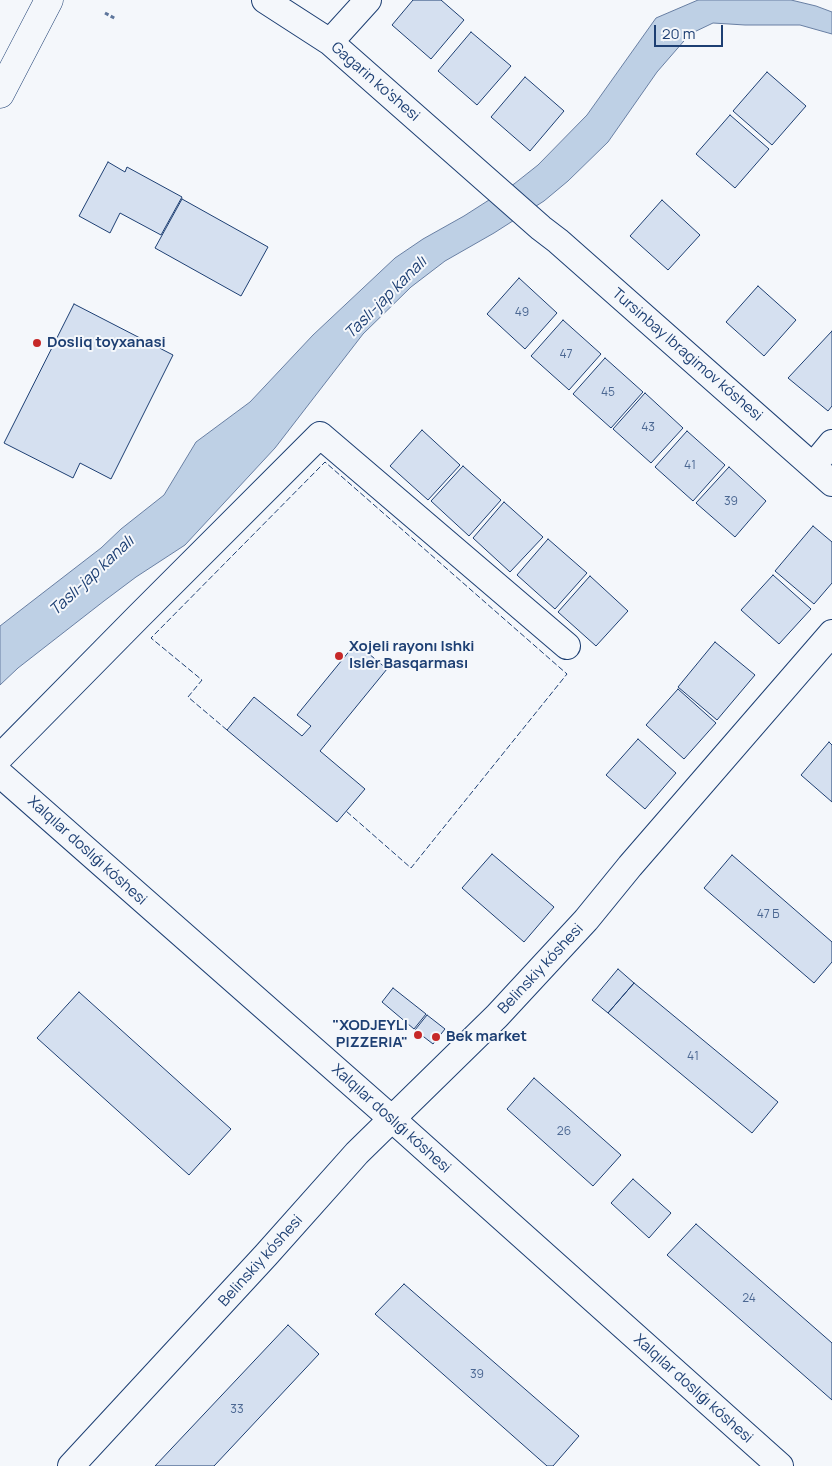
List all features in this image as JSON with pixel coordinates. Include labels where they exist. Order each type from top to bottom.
[{"type":"main road","points":[[0,94],[49,0]]},
{"type":"street","name":"Gagarin ko'shesi","points":[[266,0],[330,42],[540,228]]},
{"type":"street","points":[[330,42],[368,0]]},
{"type":"street","name":"Tursinbay Ibragimov kóshesi","points":[[540,228],[558,241],[822,474]]},
{"type":"street","points":[[0,757],[320,435],[566,646]]},
{"type":"street","points":[[822,474],[832,443]]},
{"type":"street","name":"Belinskiy kóshesi","points":[[71,1466],[266,1255],[357,1153],[497,1016],[586,920],[630,866],[832,632]]},
{"type":"street","name":"Xalqılar doslıǵı kóshesi","points":[[0,774],[392,1119],[780,1466]]},
{"type":"path","points":[[105,13],[116,19]]},
{"type":"water","name":"Taslı-jap kanalı","points":[[698,0],[791,0],[816,6],[832,12],[832,34],[800,25],[713,23],[690,34],[657,72],[608,142],[568,181],[544,201],[445,261],[411,287],[363,334],[275,448],[185,545],[136,577],[104,601],[18,668],[0,685],[0,626],[101,548],[121,529],[164,495],[196,442],[250,402],[313,335],[395,258],[514,184],[538,165],[587,115],[656,18]]},
{"type":"building","points":[[413,0],[441,0],[464,20],[431,59],[392,25]]},
{"type":"building","points":[[471,32],[511,66],[477,105],[438,71]]},
{"type":"building","points":[[767,72],[806,106],[772,145],[733,111]]},
{"type":"building","points":[[525,77],[564,111],[530,151],[491,117]]},
{"type":"building","points":[[730,115],[769,149],[735,188],[696,154]]},
{"type":"building","points":[[108,162],[125,172],[127,167],[182,197],[161,235],[120,213],[110,233],[79,216]]},
{"type":"building","points":[[182,199],[268,247],[241,296],[155,248]]},
{"type":"building","points":[[662,200],[700,235],[668,270],[630,236]]},
{"type":"building","points":[[519,278],[557,313],[525,349],[487,314]]},
{"type":"building","points":[[758,286],[796,320],[764,356],[726,322]]},
{"type":"building","points":[[74,304],[173,355],[111,479],[80,463],[73,478],[4,443]]},
{"type":"building","points":[[563,320],[601,354],[569,390],[531,356]]},
{"type":"building","points":[[832,331],[832,406],[828,411],[788,378]]},
{"type":"building","points":[[605,358],[643,392],[611,428],[573,394]]},
{"type":"building","points":[[645,393],[683,428],[651,463],[613,429]]},
{"type":"building","points":[[422,430],[460,465],[428,500],[390,466]]},
{"type":"building","points":[[687,431],[725,465],[693,501],[655,467]]},
{"type":"building","points":[[463,466],[501,500],[469,536],[431,501]]},
{"type":"building","points":[[729,467],[766,501],[735,537],[696,503]]},
{"type":"building","points":[[504,502],[543,537],[510,572],[473,538]]},
{"type":"building","points":[[813,526],[832,542],[832,583],[814,604],[775,571]]},
{"type":"building","points":[[548,539],[587,573],[555,609],[517,575]]},
{"type":"building","points":[[773,575],[811,609],[779,644],[741,610]]},
{"type":"building","points":[[590,576],[628,611],[596,646],[558,612]]},
{"type":"building","points":[[715,642],[755,675],[717,720],[678,687]]},
{"type":"building","points":[[356,643],[387,669],[320,751],[365,789],[337,822],[227,730],[254,697],[302,736],[311,726],[297,715]]},
{"type":"building","points":[[678,689],[716,723],[684,759],[646,725]]},
{"type":"building","points":[[638,739],[676,773],[645,809],[606,775]]},
{"type":"building","points":[[829,742],[832,745],[832,802],[801,775]]},
{"type":"building","points":[[492,854],[554,907],[524,942],[462,888]]},
{"type":"building","points":[[732,855],[832,942],[832,962],[814,983],[704,888]]},
{"type":"building","points":[[618,969],[634,983],[608,1013],[592,1000]]},
{"type":"building","points":[[634,983],[778,1102],[752,1133],[608,1013]]},
{"type":"building","points":[[393,988],[426,1014],[414,1029],[382,1002]]},
{"type":"building","points":[[79,992],[231,1129],[189,1175],[37,1038]]},
{"type":"building","points":[[427,1015],[445,1029],[433,1044],[415,1030]]},
{"type":"building","points":[[534,1078],[621,1155],[593,1186],[507,1109]]},
{"type":"building","points":[[633,1179],[671,1213],[649,1238],[611,1203]]},
{"type":"building","points":[[696,1224],[832,1343],[832,1400],[667,1255]]},
{"type":"building","points":[[404,1284],[579,1436],[553,1466],[547,1466],[375,1314]]},
{"type":"building","points":[[288,1325],[319,1354],[214,1466],[155,1466]]},
{"type":"fence","points":[[227,730],[188,697],[202,680],[151,638],[325,462],[567,674],[411,868],[346,811]]},
{"type":"place","name":"Dosliq toyxanasi","points":[[37,343]]},
{"type":"place","name":"Xojeli rayonı Ishki Isler Basqarması","points":[[339,656]]},
{"type":"place","name":"\"XODJEYLI PIZZERIA\"","points":[[418,1035]]},
{"type":"place","name":"Bek market","points":[[436,1037]]}]
